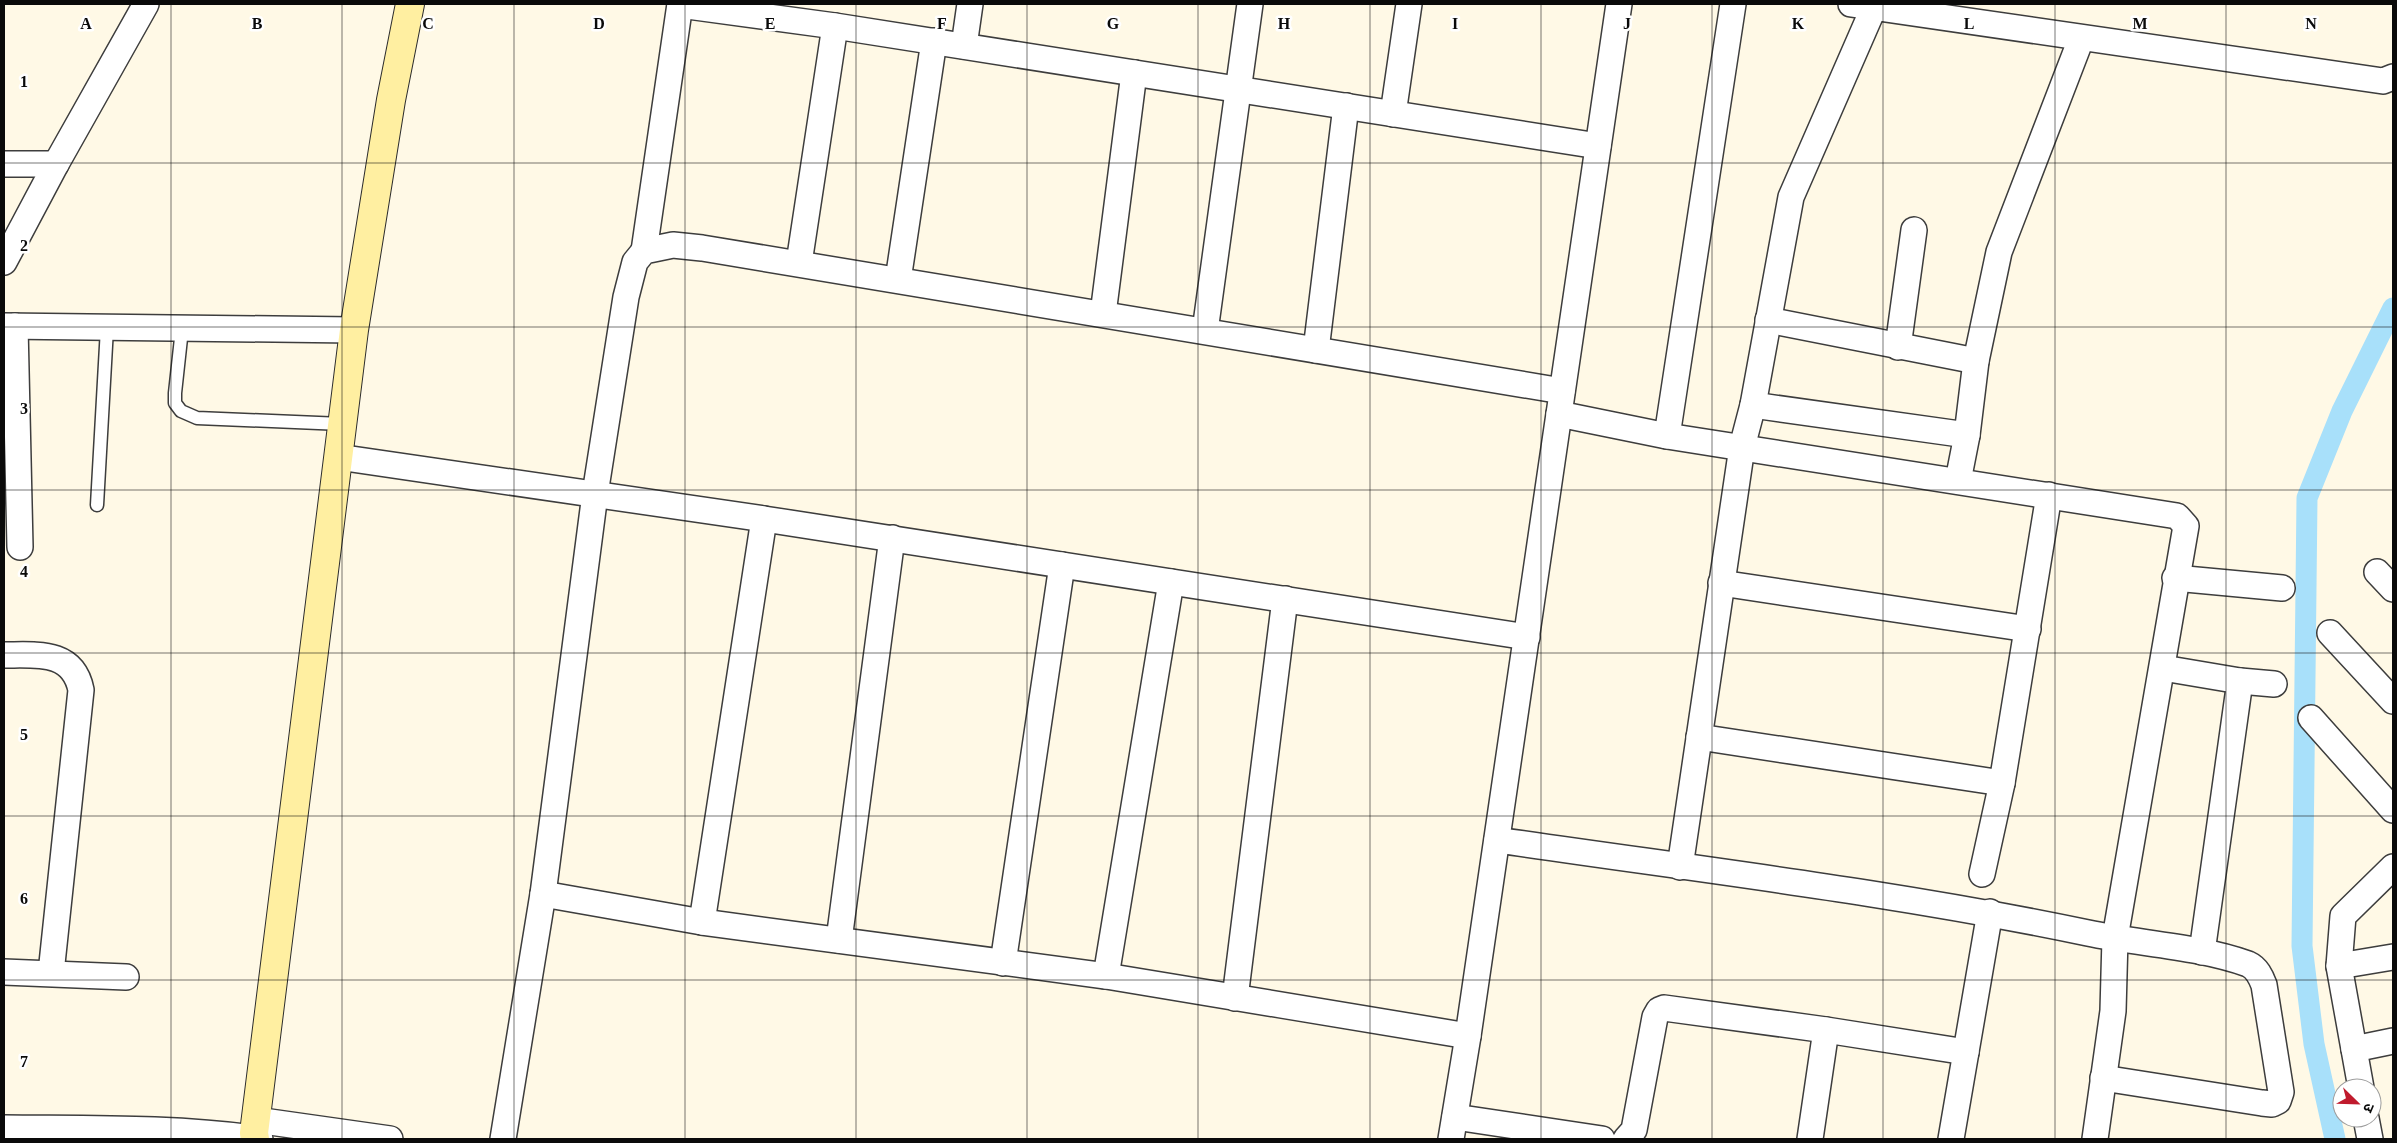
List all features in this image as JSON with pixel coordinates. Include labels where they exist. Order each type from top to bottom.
[{"type":"street","points":[[4,262],[56,164],[146,4]]},
{"type":"street","points":[[256,1134],[285,875],[354,330],[391,100],[410,4]]},
{"type":"street","points":[[964,46],[970,4]]},
{"type":"street","points":[[1205,331],[1240,90],[1250,4]]},
{"type":"street","points":[[1393,114],[1409,4]]},
{"type":"street","points":[[1602,1139],[1453,1128],[1619,4]]},
{"type":"street","points":[[1667,436],[1733,4]]},
{"type":"street","points":[[503,1139],[543,894],[595,494],[626,297],[636,262],[644,251],[680,5],[934,41],[1598,146]]},
{"type":"street","points":[[1680,867],[1742,447],[1753,405],[1791,197],[1863,6],[2383,82],[2393,77]]},
{"type":"street","points":[[799,263],[835,26]]},
{"type":"street","points":[[1958,481],[1968,435],[1976,361],[1999,252],[2081,38]]},
{"type":"street","points":[[898,280],[934,41]]},
{"type":"street","points":[[1103,314],[1134,73]]},
{"type":"street","points":[[1316,350],[1346,106]]},
{"type":"street","points":[[4,164],[56,164]]},
{"type":"street","points":[[1898,347],[1914,230]]},
{"type":"street","points":[[644,251],[673,246],[799,263],[1316,350],[1561,403],[1667,436],[2177,516],[2186,526],[2115,938],[2112,1011],[2095,1139]]},
{"type":"street","points":[[1768,320],[1976,361]]},
{"type":"street","points":[[20,547],[10,326],[182,330],[354,330]]},
{"type":"street","points":[[1753,405],[1968,435]]},
{"type":"street","points":[[338,457],[892,538],[1527,637]]},
{"type":"street","points":[[1982,874],[2002,783],[2049,495]]},
{"type":"street","points":[[702,922],[764,519]]},
{"type":"street","points":[[839,940],[892,538]]},
{"type":"street","points":[[1003,963],[1062,565]]},
{"type":"street","points":[[2176,578],[2282,588]]},
{"type":"street","points":[[1106,976],[1172,582]]},
{"type":"street","points":[[1721,583],[2028,629]]},
{"type":"street","points":[[1235,998],[1285,599]]},
{"type":"street","points":[[2330,632],[2393,701]]},
{"type":"street","points":[[4,655],[36,655],[58,659],[70,666],[78,678],[81,690],[51,973]]},
{"type":"street","points":[[2163,668],[2240,681],[2274,684]]},
{"type":"street","points":[[2202,952],[2240,681]]},
{"type":"street","points":[[2311,718],[2393,810]]},
{"type":"street","points":[[1699,737],[2002,783]]},
{"type":"street","points":[[1497,840],[1990,912],[2115,938],[2202,952],[2250,965],[2259,974],[2264,985],[2281,1092],[2278,1101],[2272,1104],[2262,1103],[2104,1078]]},
{"type":"street","points":[[2359,1078],[2339,966],[2344,916],[2393,867]]},
{"type":"street","points":[[543,894],[702,922],[1106,976],[1468,1036]]},
{"type":"street","points":[[1951,1139],[1990,912]]},
{"type":"street","points":[[2339,966],[2393,957]]},
{"type":"street","points":[[4,972],[126,977]]},
{"type":"street","points":[[1626,1139],[1634,1130],[1654,1017],[1659,1010],[1664,1008],[1826,1030],[1966,1052]]},
{"type":"street","points":[[1810,1139],[1826,1030]]},
{"type":"street","points":[[2354,1050],[2393,1041]]},
{"type":"street","points":[[4,1128],[177,1130],[228,1134],[390,1139]]},
{"type":"lane","points":[[97,505],[106,328]]},
{"type":"lane","points":[[182,330],[175,403],[188,415],[197,418],[342,424]]},
{"type":"waterway","points":[[2335,1139],[2314,1044],[2302,946],[2307,498],[2342,411],[2393,308]]}]
